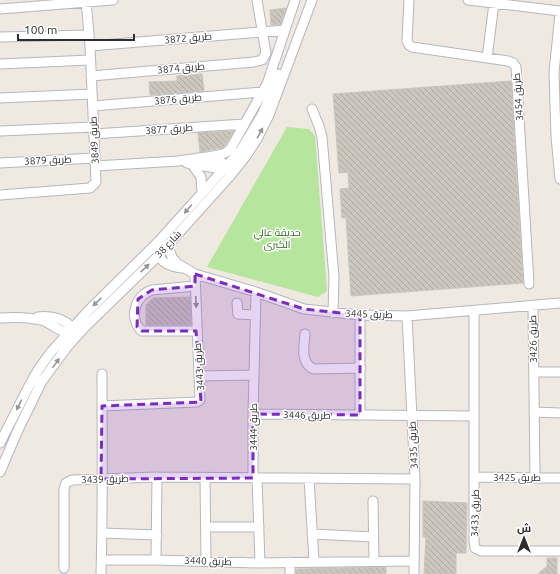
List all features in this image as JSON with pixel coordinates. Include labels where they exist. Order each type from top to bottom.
[{"type":"street","points":[[0,9],[113,0]]},
{"type":"street","points":[[257,0],[263,32]]},
{"type":"street","points":[[178,161],[221,155],[228,152],[267,84],[295,0]]},
{"type":"street","name":"شارع 38","points":[[0,443],[38,370],[70,332],[158,242],[202,193],[229,170],[263,113],[306,0]]},
{"type":"street","name":"شارع 38","points":[[0,472],[18,430],[42,381],[67,347],[84,328],[159,255],[229,170],[257,139],[269,116],[312,0]]},
{"type":"street","name":"طريق 3454","points":[[409,0],[407,41],[412,47],[508,61],[513,62],[516,66],[529,284]]},
{"type":"street","points":[[468,0],[560,11]]},
{"type":"street","name":"طريق 3849","points":[[0,195],[90,188],[96,182],[90,46],[86,1]]},
{"type":"street","points":[[487,58],[494,3]]},
{"type":"street","points":[[560,14],[554,72],[560,179]]},
{"type":"street","points":[[286,27],[293,37]]},
{"type":"street","name":"طريق 3872","points":[[90,46],[263,32],[286,27]]},
{"type":"street","name":"طريق 3874","points":[[91,76],[254,62],[262,60],[266,53],[263,32]]},
{"type":"street","points":[[0,37],[89,35]]},
{"type":"street","points":[[0,64],[90,60]]},
{"type":"street","name":"طريق 3876","points":[[93,106],[263,92]]},
{"type":"street","points":[[0,98],[92,94]]},
{"type":"street","points":[[312,109],[322,137],[334,277],[334,313]]},
{"type":"street","points":[[241,150],[241,137],[244,124]]},
{"type":"street","name":"طريق 3877","points":[[0,131],[94,130],[244,124]]},
{"type":"street","points":[[199,158],[217,161],[229,170]]},
{"type":"street","points":[[178,161],[229,170]]},
{"type":"street","name":"طريق 3879","points":[[0,163],[178,161]]},
{"type":"street","points":[[191,163],[201,177],[202,193]]},
{"type":"street","points":[[158,242],[159,255],[162,261],[168,265],[184,268]]},
{"type":"street","points":[[167,245],[173,259],[184,268]]},
{"type":"street","name":"طريق 3445","points":[[184,268],[195,274],[256,292],[304,309],[334,313],[407,316],[560,304]]},
{"type":"street","name":"طريق 3443","points":[[102,406],[197,402],[201,398],[196,331],[195,274]]},
{"type":"street","name":"طريق 3443","points":[[195,286],[152,290],[146,292],[138,299],[136,315],[138,327],[142,331],[196,331]]},
{"type":"street","name":"طريق 3444","points":[[256,292],[253,414],[260,563]]},
{"type":"street","points":[[237,303],[237,313],[239,315],[255,315]]},
{"type":"street","name":"طريق 3426","points":[[533,306],[535,478]]},
{"type":"street","name":"طريق 3433","points":[[474,311],[475,548],[481,551],[560,551]]},
{"type":"street","points":[[360,315],[360,415]]},
{"type":"street","points":[[0,318],[53,316],[60,318],[70,332],[67,347]]},
{"type":"street","name":"طريق 3435","points":[[407,316],[414,479],[414,574]]},
{"type":"street","points":[[70,332],[84,328]]},
{"type":"street","points":[[305,334],[304,355],[305,363],[308,367],[314,369],[361,368]]},
{"type":"street","name":"طريق 3426","points":[[534,372],[560,372]]},
{"type":"street","points":[[101,574],[102,374]]},
{"type":"street","points":[[199,376],[254,375]]},
{"type":"street","points":[[534,412],[560,413]]},
{"type":"street","name":"طريق 3446","points":[[253,414],[412,415]]},
{"type":"street","points":[[412,415],[474,416]]},
{"type":"street","points":[[156,560],[157,477]]},
{"type":"street","name":"طريق 3439","points":[[64,568],[64,489],[66,483],[72,480],[157,477],[414,479]]},
{"type":"street","name":"طريق 3425","points":[[475,477],[560,478]]},
{"type":"street","points":[[205,478],[206,561]]},
{"type":"street","points":[[308,478],[314,562]]},
{"type":"street","points":[[374,501],[374,561]]},
{"type":"street","points":[[206,527],[259,527]]},
{"type":"street","points":[[102,533],[157,535]]},
{"type":"street","points":[[312,534],[374,537]]},
{"type":"street","name":"طريق 3440","points":[[102,560],[260,563],[414,561]]},
{"type":"street","points":[[290,562],[290,574]]},
{"type":"highlighted area","points":[[195,274],[304,309],[360,315],[360,415],[253,414],[253,478],[101,479],[102,406],[201,402],[196,331],[142,331],[137,327],[138,299],[152,290],[195,286]]},
{"type":"green space","name":"حديقة عالي الكبرى","points":[[287,127],[309,129],[315,136],[327,291],[318,297],[207,267]]},
{"type":"building","points":[[286,8],[281,24],[271,25],[270,10]]},
{"type":"building","points":[[202,74],[204,91],[150,95],[149,82],[177,81],[177,76]]},
{"type":"building","points":[[511,81],[523,283],[351,296],[346,218],[342,218],[340,189],[349,188],[348,172],[339,173],[333,94]]},
{"type":"building","points":[[234,131],[222,148],[200,152],[198,133]]},
{"type":"building","points":[[190,297],[191,325],[146,325],[146,305],[153,298]]},
{"type":"building","points":[[423,501],[467,503],[466,553],[456,553],[456,574],[424,574],[426,537],[423,537]]},
{"type":"building","points":[[547,558],[557,558],[557,574],[538,574],[547,566]]},
{"type":"building","points":[[386,567],[386,574],[296,574],[296,569]]}]
